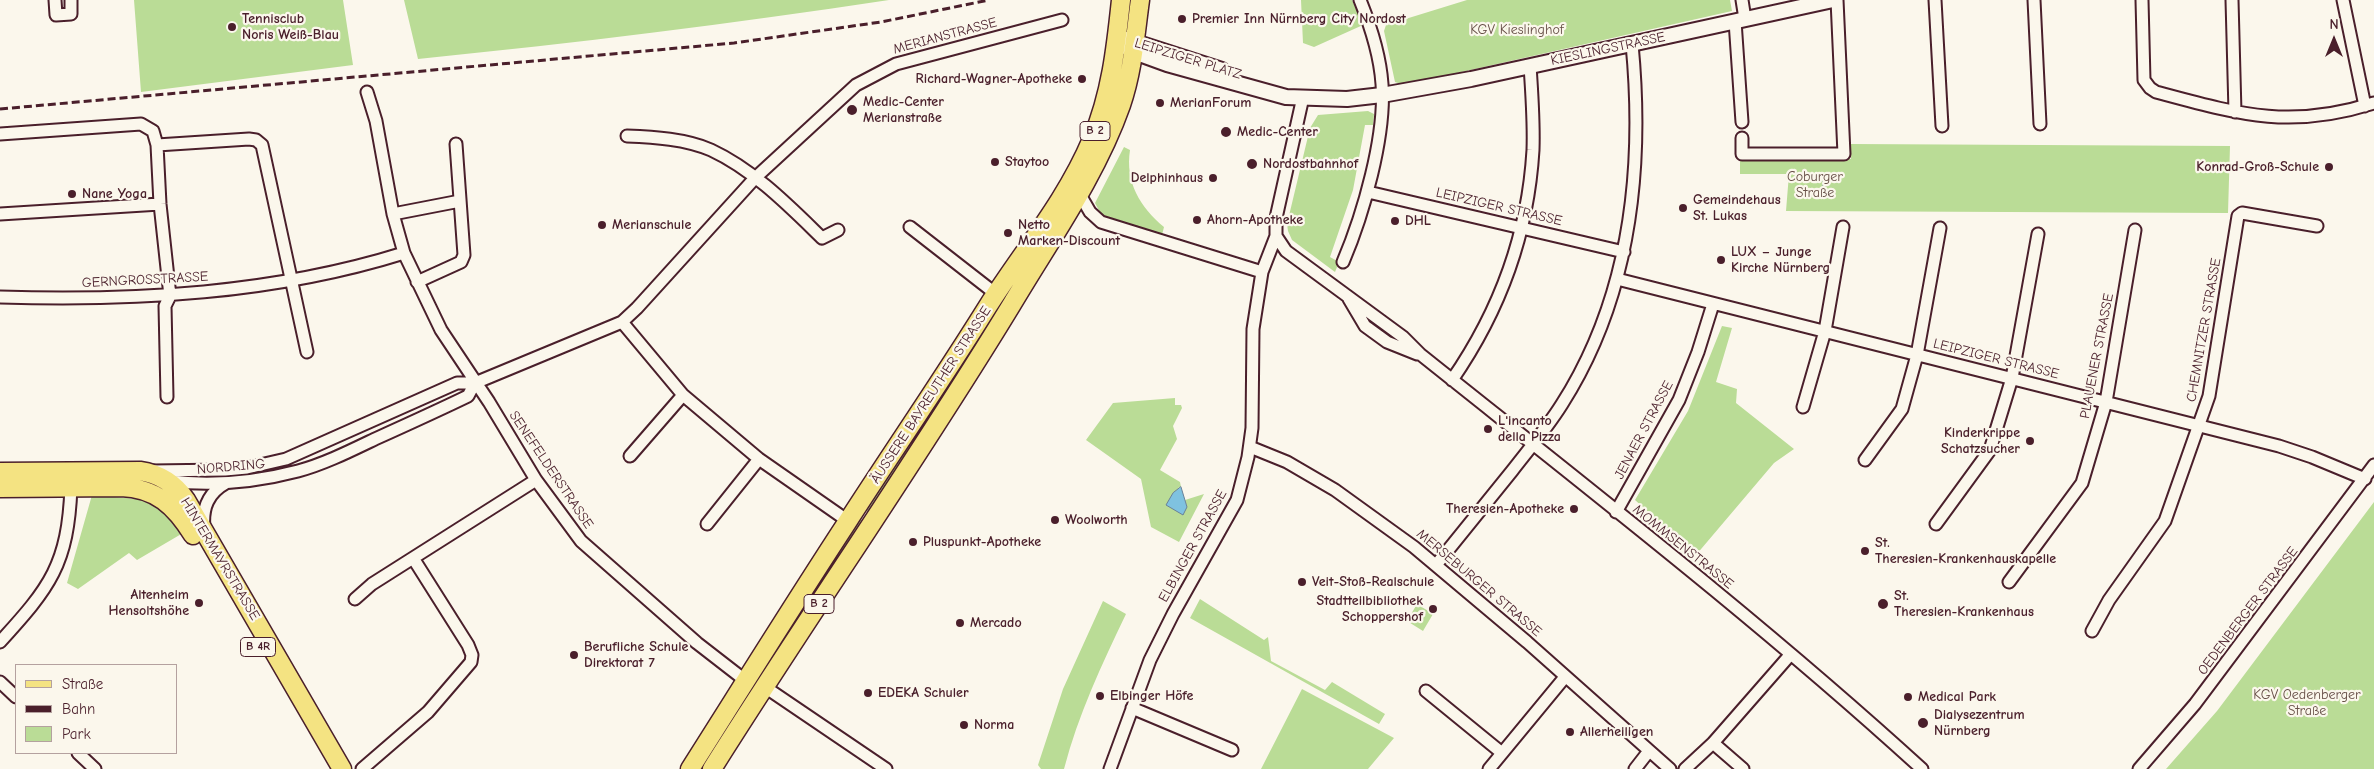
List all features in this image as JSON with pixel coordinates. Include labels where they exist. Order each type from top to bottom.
[{"type":"main road","name":"ÄUSSERE BAYREUTHER STRASSE","points":[[690,769],[848,521],[935,392],[996,294],[1038,235],[1088,149],[1108,94],[1118,36],[1121,0]]},
{"type":"main road","name":"ÄUSSERE BAYREUTHER STRASSE","points":[[712,769],[976,364],[1079,193],[1111,132],[1127,84],[1140,0]]},
{"type":"main road","name":"HINTERMAYRSTRASSE","points":[[0,472],[140,471],[155,474],[169,483],[182,495],[342,769]]},
{"type":"main road","name":"HINTERMAYRSTRASSE","points":[[169,483],[175,509],[187,526],[328,769]]},
{"type":"main road","name":"NORDRING","points":[[0,488],[136,488],[169,483]]},
{"type":"street","points":[[56,0],[56,15],[72,14],[70,0]]},
{"type":"street","points":[[1343,262],[1368,192],[1376,148],[1382,95],[1382,84],[1374,37],[1360,0]]},
{"type":"street","points":[[1742,0],[1740,20],[1742,122]]},
{"type":"street","name":"KIESLINGSTRASSE","points":[[1382,95],[1530,66],[1833,0]]},
{"type":"street","points":[[1742,138],[1742,154],[1844,154],[1837,0]]},
{"type":"street","points":[[1935,0],[1942,126]]},
{"type":"street","points":[[2034,0],[2040,124]]},
{"type":"street","points":[[2142,0],[2144,80],[2150,88],[2235,112],[2269,118],[2297,118],[2337,114],[2370,105],[2343,0]]},
{"type":"street","points":[[2232,0],[2235,112]]},
{"type":"street","name":"MERIANSTRASSE","points":[[622,322],[637,308],[755,178],[856,84],[896,64],[1062,20]]},
{"type":"street","name":"LEIPZIGER PLATZ","points":[[1118,36],[1125,46],[1185,70],[1235,81],[1286,97],[1340,99],[1382,95]]},
{"type":"street","points":[[1436,565],[1533,444],[1562,404],[1584,365],[1601,325],[1624,252],[1631,209],[1636,144],[1636,83],[1632,44]]},
{"type":"street","points":[[1452,380],[1469,356],[1491,315],[1508,277],[1521,228],[1529,191],[1533,149],[1530,66]]},
{"type":"street","name":"SENEFELDERSTRASSE","points":[[367,92],[376,121],[393,214],[404,253],[441,330],[489,402],[536,480],[580,542],[697,643],[746,681]]},
{"type":"street","points":[[1079,193],[1090,212],[1101,222],[1262,272],[1276,236],[1276,218],[1303,98]]},
{"type":"street","points":[[0,134],[141,124],[153,131],[158,145],[160,204],[170,296],[165,306],[167,397]]},
{"type":"street","points":[[627,136],[653,137],[702,147],[731,161],[755,178],[822,238],[838,230]]},
{"type":"street","points":[[158,145],[249,139],[256,140],[262,146],[307,352]]},
{"type":"street","points":[[417,282],[461,262],[464,255],[456,144]]},
{"type":"street","name":"LEIPZIGER STRASSE","points":[[1368,192],[1624,252]]},
{"type":"street","points":[[393,214],[460,201]]},
{"type":"street","points":[[0,214],[160,204]]},
{"type":"street","name":"CHEMNITZER STRASSE","points":[[2092,631],[2109,600],[2165,521],[2199,426],[2209,396],[2238,216],[2242,213],[2317,226]]},
{"type":"street","points":[[910,227],[996,294]]},
{"type":"street","points":[[1803,407],[1825,331],[1842,227]]},
{"type":"street","points":[[1865,460],[1902,409],[1917,355],[1940,228]]},
{"type":"street","name":"PLAUENER STRASSE","points":[[2009,582],[2082,483],[2106,402],[2135,230]]},
{"type":"street","points":[[1936,524],[1990,450],[2012,378],[2038,234]]},
{"type":"street","name":"MOMMSENSTRASSE","points":[[1276,236],[1286,250],[1346,295],[1365,326],[1387,342],[1420,354],[1790,655],[1922,769]]},
{"type":"street","name":"GERNGROSSTRASSE","points":[[0,297],[116,298],[170,296],[290,280],[404,253]]},
{"type":"street","name":"ELBINGER STRASSE","points":[[1110,769],[1150,660],[1164,631],[1238,500],[1250,447],[1252,428],[1251,341],[1262,272]]},
{"type":"street","name":"LEIPZIGER STRASSE","points":[[1617,279],[2279,446],[2312,457],[2365,479]]},
{"type":"street","name":"JENAER STRASSE","points":[[1616,512],[1679,400],[1698,352],[1713,304]]},
{"type":"street","points":[[622,322],[683,395],[759,459],[848,521]]},
{"type":"street","name":"NORDRING","points":[[169,483],[286,459],[457,384],[475,383],[622,322]]},
{"type":"street","name":"NORDRING","points":[[169,483],[252,480],[292,473],[334,458],[468,396],[475,383]]},
{"type":"street","points":[[630,456],[683,395]]},
{"type":"street","name":"MERSEBURGER STRASSE","points":[[1250,447],[1287,462],[1335,490],[1414,547],[1670,769]]},
{"type":"street","points":[[707,524],[759,459]]},
{"type":"street","name":"OEDENBERGER STRASSE","points":[[2139,769],[2195,704],[2374,465]]},
{"type":"street","points":[[355,599],[372,584],[536,480]]},
{"type":"street","points":[[204,532],[204,511],[208,498],[226,482]]},
{"type":"street","points":[[0,642],[41,596],[52,579],[67,537],[71,487]]},
{"type":"street","points":[[362,769],[428,712],[471,662],[472,654],[468,645],[413,558]]},
{"type":"street","points":[[1686,769],[1713,743],[1790,655]]},
{"type":"street","points":[[1489,769],[1565,677]]},
{"type":"street","points":[[0,682],[15,696]]},
{"type":"street","points":[[765,687],[886,769]]},
{"type":"street","points":[[1426,690],[1502,753]]},
{"type":"street","points":[[1132,708],[1232,750]]},
{"type":"street","points":[[1713,743],[1743,769]]},
{"type":"street","points":[[1634,769],[1650,751]]},
{"type":"street","points":[[84,754],[95,769]]},
{"type":"green space","name":"Tennisclub Noris Weiß-Blau","points":[[134,0],[343,0],[353,65],[141,92]]},
{"type":"green space","points":[[404,0],[889,0],[654,32],[418,59]]},
{"type":"green space","points":[[1301,0],[1352,0],[1363,25],[1314,47],[1303,43]]},
{"type":"green space","name":"KGV Kieslinghof","points":[[1467,0],[1730,0],[1732,11],[1404,85],[1395,82],[1384,31],[1386,25]]},
{"type":"green space","points":[[1368,111],[1374,114],[1373,125],[1365,125],[1353,190],[1330,257],[1339,262],[1335,272],[1292,240],[1287,224],[1310,128],[1318,115]]},
{"type":"green space","name":"Coburger Straße","points":[[1851,144],[2230,146],[2228,213],[1786,211],[1789,174],[1740,174],[1740,160],[1851,159]]},
{"type":"green space","points":[[1124,147],[1130,150],[1130,173],[1136,193],[1148,211],[1164,227],[1162,235],[1102,216],[1095,203]]},
{"type":"green space","points":[[1722,326],[1732,328],[1716,382],[1737,389],[1736,403],[1794,449],[1774,463],[1696,555],[1635,500],[1688,411]]},
{"type":"green space","points":[[940,396],[944,397],[872,514],[862,508]]},
{"type":"green space","points":[[1175,398],[1175,405],[1181,405],[1182,408],[1173,426],[1177,439],[1160,470],[1180,482],[1181,487],[1178,488],[1187,507],[1185,500],[1204,494],[1179,542],[1151,527],[1141,479],[1086,440],[1113,403]]},
{"type":"green space","points":[[92,495],[148,500],[164,508],[183,533],[137,560],[129,553],[78,589],[67,583]]},
{"type":"green space","name":"KGV Oedenberger Straße","points":[[2374,502],[2374,769],[2166,769],[2217,711]]},
{"type":"green space","points":[[857,517],[866,523],[706,769],[695,769]]},
{"type":"green space","points":[[1200,599],[1264,640],[1268,637],[1271,661],[1325,690],[1332,682],[1385,714],[1379,724],[1190,618]]},
{"type":"green space","points":[[1103,601],[1126,614],[1083,709],[1064,769],[1041,769],[1038,765],[1063,689]]},
{"type":"green space","points":[[1417,604],[1433,614],[1423,631],[1407,621]]},
{"type":"green space","points":[[1302,689],[1394,738],[1368,769],[1261,769]]},
{"type":"water","points":[[1181,487],[1187,507],[1183,515],[1166,505],[1173,493]]},
{"type":"waterway","points":[[1818,181],[1819,176],[1824,176],[1824,191],[1827,195]]},
{"type":"railway","points":[[0,109],[734,43],[881,22],[989,0]]},
{"type":"place","name":"Premier Inn Nürnberg City Nordost","points":[[1182,19]]},
{"type":"place","name":"Tennisclub Noris Weiß-Blau","points":[[232,27]]},
{"type":"place","name":"Richard-Wagner-Apotheke","points":[[1082,79]]},
{"type":"place","name":"MerianForum","points":[[1160,103]]},
{"type":"place","name":"Medic-Center Merianstraße","points":[[852,110]]},
{"type":"place","name":"Medic-Center","points":[[1226,132]]},
{"type":"place","name":"Staytoo","points":[[995,162]]},
{"type":"place","name":"Nordostbahnhof","points":[[1252,164]]},
{"type":"place","name":"Konrad-Groß-Schule","points":[[2329,167]]},
{"type":"place","name":"Delphinhaus","points":[[1213,178]]},
{"type":"place","name":"Nane Yoga","points":[[72,194]]},
{"type":"place","name":"Gemeindehaus St. Lukas","points":[[1683,208]]},
{"type":"place","name":"Ahorn-Apotheke","points":[[1197,220]]},
{"type":"place","name":"DHL","points":[[1395,221]]},
{"type":"place","name":"Merianschule","points":[[602,225]]},
{"type":"place","name":"Netto Marken-Discount","points":[[1008,233]]},
{"type":"place","name":"LUX – Junge Kirche Nürnberg","points":[[1721,260]]},
{"type":"place","name":"L'incanto della Pizza","points":[[1488,429]]},
{"type":"place","name":"Kinderkrippe Schatzsucher","points":[[2030,441]]},
{"type":"place","name":"Theresien-Apotheke","points":[[1574,509]]},
{"type":"place","name":"Woolworth","points":[[1055,520]]},
{"type":"place","name":"Pluspunkt-Apotheke","points":[[913,542]]},
{"type":"place","name":"St. Theresien-Krankenhauskapelle","points":[[1865,551]]},
{"type":"place","name":"Veit-Stoß-Realschule","points":[[1302,582]]},
{"type":"place","name":"Altenheim Hensoltshöhe","points":[[199,603]]},
{"type":"place","name":"St. Theresien-Krankenhaus","points":[[1883,604]]},
{"type":"place","name":"Stadtteilbibliothek Schoppershof","points":[[1433,609]]},
{"type":"place","name":"Mercado","points":[[960,623]]},
{"type":"place","name":"Berufliche Schule Direktorat 7","points":[[574,655]]},
{"type":"place","name":"EDEKA Schuler","points":[[868,693]]},
{"type":"place","name":"Elbinger Höfe","points":[[1100,696]]},
{"type":"place","name":"Medical Park","points":[[1908,697]]},
{"type":"place","name":"Dialysezentrum Nürnberg","points":[[1923,723]]},
{"type":"place","name":"Norma","points":[[964,725]]},
{"type":"place","name":"Allerheiligen","points":[[1570,732]]}]
